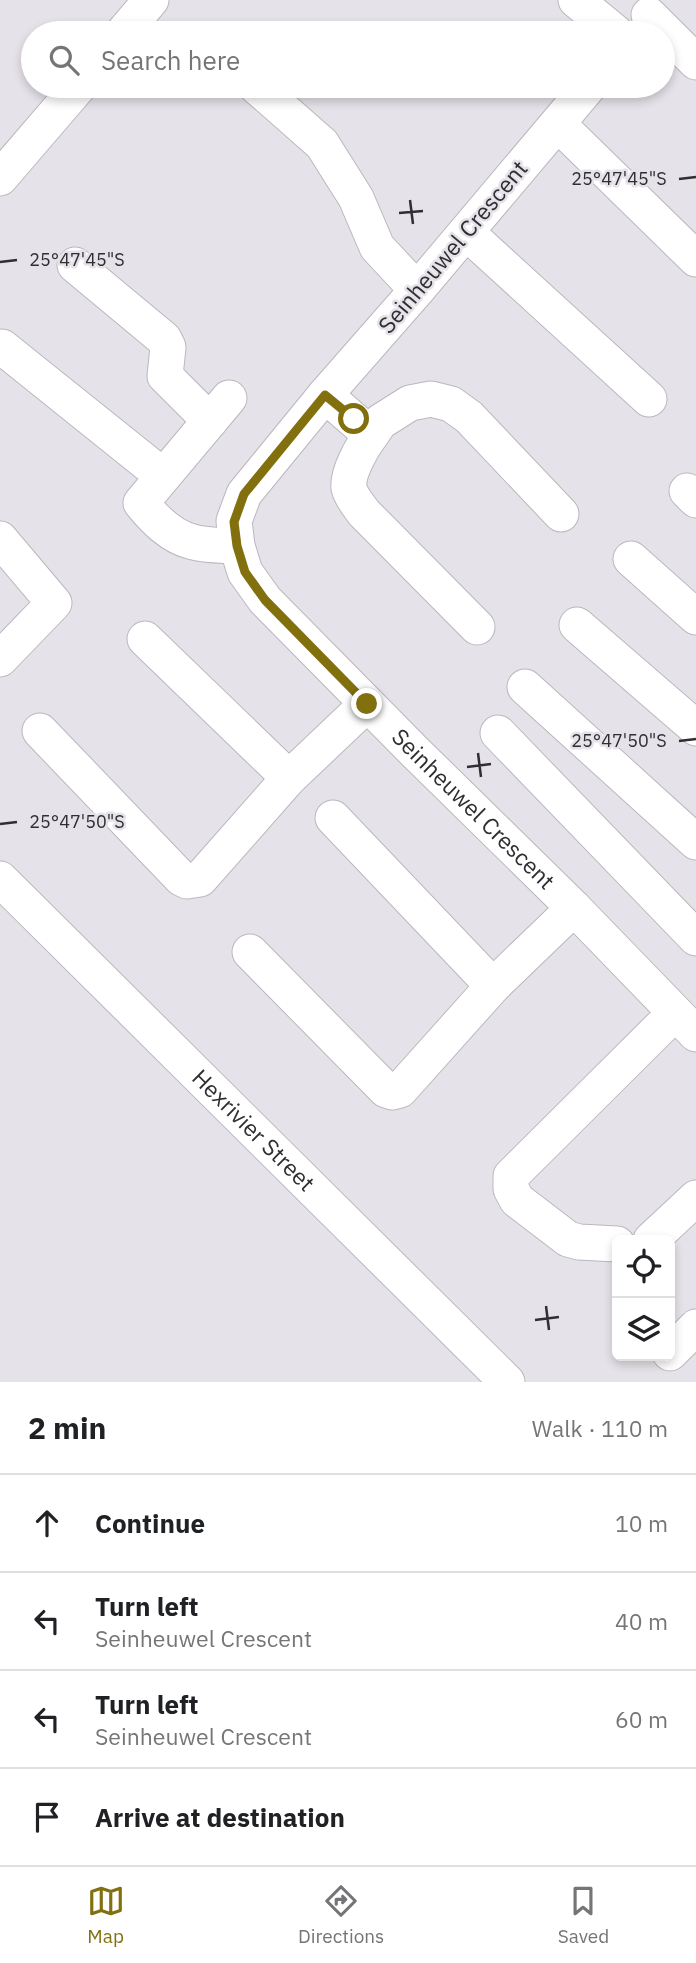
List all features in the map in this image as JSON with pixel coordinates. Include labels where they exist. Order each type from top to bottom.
[{"type":"street","points":[[133,21],[151,0]]},
{"type":"street","points":[[576,0],[601,21]]},
{"type":"street","points":[[675,42],[696,62]]},
{"type":"street","points":[[0,178],[69,98]]},
{"type":"street","points":[[270,98],[322,144],[356,198],[377,247],[417,290]]},
{"type":"street","name":"Seinheuwel Crescent","points":[[579,98],[325,395],[244,494],[234,522],[237,546],[245,572],[265,600],[574,908],[685,1024]]},
{"type":"street","points":[[558,124],[696,259]]},
{"type":"street","points":[[466,232],[649,399]]},
{"type":"street","points":[[75,265],[164,339],[168,347],[165,376],[219,409],[141,503],[167,530],[192,542],[237,546]]},
{"type":"street","points":[[2,347],[163,476]]},
{"type":"street","points":[[325,395],[371,435]]},
{"type":"street","points":[[477,627],[364,513],[349,488],[362,447],[380,422],[410,403],[431,399],[451,404],[469,417],[561,514]]},
{"type":"street","points":[[0,539],[54,603],[0,659]]},
{"type":"street","points":[[631,559],[696,617]]},
{"type":"street","points":[[577,625],[696,728]]},
{"type":"street","points":[[145,639],[289,778]]},
{"type":"street","points":[[525,687],[696,842]]},
{"type":"street","points":[[40,731],[181,878],[187,881],[200,878],[289,778],[367,704]]},
{"type":"street","points":[[498,733],[696,939]]},
{"type":"street","points":[[333,818],[493,986]]},
{"type":"street","name":"Hexrivier Street","points":[[0,879],[507,1382]]},
{"type":"street","points":[[250,953],[386,1090],[392,1092],[400,1090],[493,986],[574,908]]},
{"type":"street","points":[[612,1244],[579,1242],[568,1238],[517,1200],[511,1188],[511,1176],[685,1024]]},
{"type":"street","points":[[656,1235],[696,1198]]},
{"type":"street","points":[[675,1348],[696,1327]]},
{"type":"route","points":[[354,419],[325,395],[244,494],[234,522],[237,546],[245,572],[265,600],[367,704]]}]
